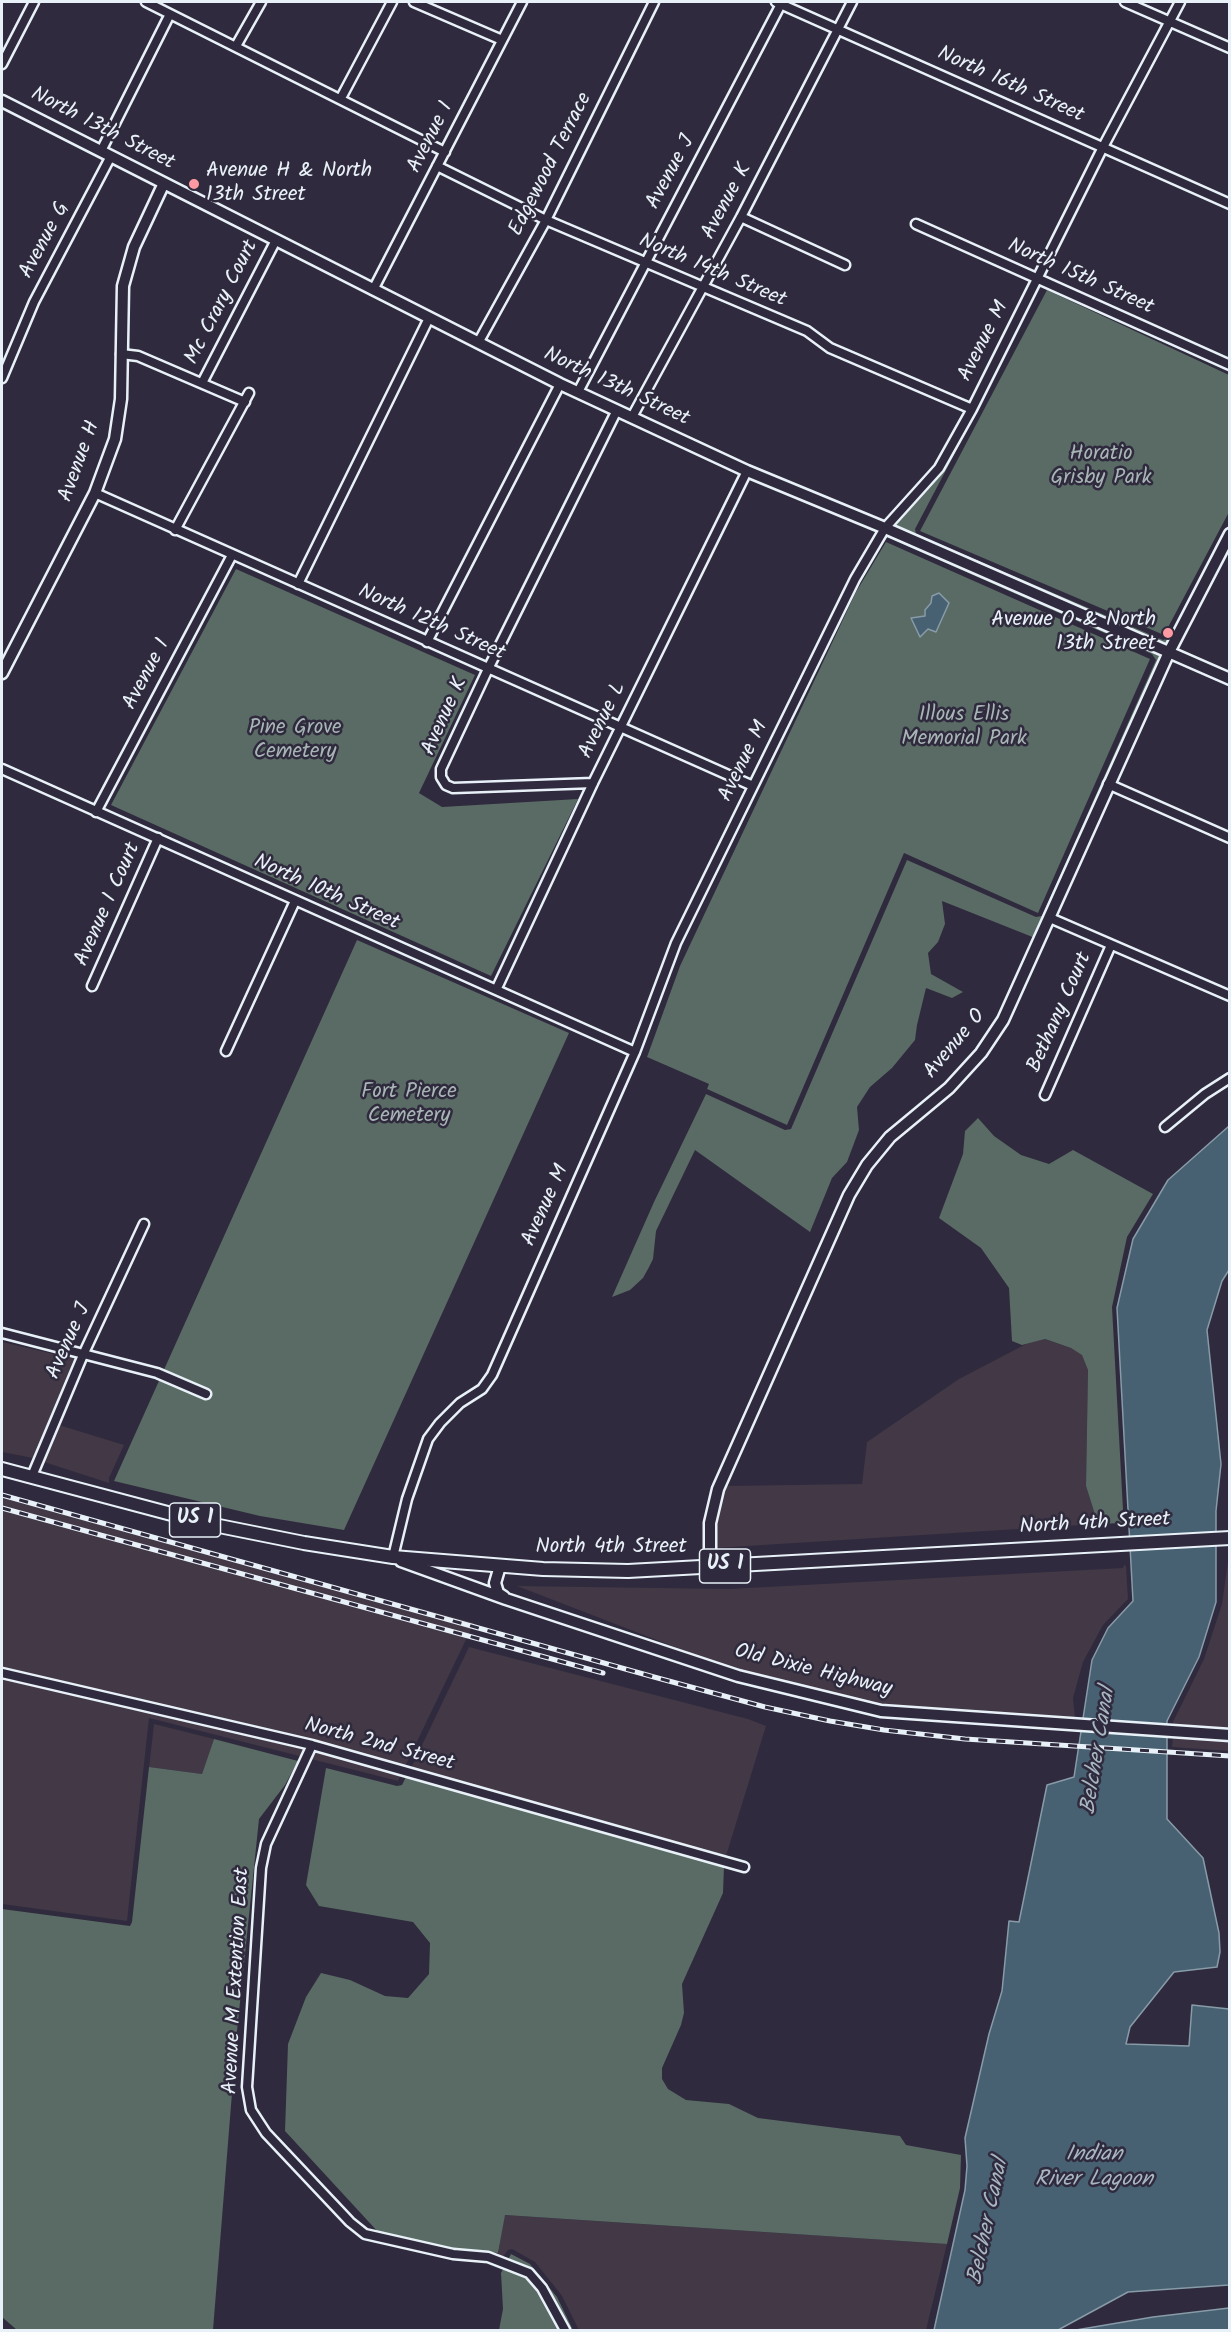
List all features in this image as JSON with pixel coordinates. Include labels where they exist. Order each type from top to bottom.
[{"type":"main road","name":"North 4th Street","points":[[2,1469],[209,1524],[393,1557],[501,1566],[628,1571],[1230,1538]]},
{"type":"street","points":[[2,64],[34,2]]},
{"type":"street","points":[[146,2],[445,152]]},
{"type":"street","points":[[236,46],[261,2]]},
{"type":"street","points":[[341,98],[392,2]]},
{"type":"street","points":[[414,2],[502,40]]},
{"type":"street","name":"Avenue I","points":[[373,290],[522,2]]},
{"type":"street","name":"Edgewood Terrace","points":[[478,343],[546,220],[654,2]]},
{"type":"street","name":"Avenue K","points":[[632,417],[741,217],[852,2]]},
{"type":"street","points":[[1125,2],[1230,48]]},
{"type":"street","name":"Avenue M","points":[[393,1557],[407,1498],[428,1439],[460,1403],[482,1389],[492,1375],[635,1052],[674,948],[855,579],[885,528],[939,468],[972,409],[1103,147],[1180,2]]},
{"type":"street","name":"North 16th Street","points":[[779,3],[1230,204]]},
{"type":"street","name":"Avenue J","points":[[578,392],[779,3]]},
{"type":"street","name":"Avenue G","points":[[2,378],[34,302],[170,14]]},
{"type":"street","name":"North 13th Street","points":[[2,101],[560,384],[747,471],[885,528],[1230,679]]},
{"type":"street","name":"North 14th Street","points":[[437,166],[546,220],[814,334],[830,348],[972,409]]},
{"type":"street","name":"Avenue H","points":[[2,673],[95,493],[114,439],[121,399],[123,286],[134,247],[164,183]]},
{"type":"street","points":[[741,217],[845,265]]},
{"type":"street","name":"North 15th Street","points":[[916,224],[1230,365]]},
{"type":"street","name":"Mc Crary Court","points":[[202,383],[276,240]]},
{"type":"street","points":[[298,584],[429,318]]},
{"type":"street","points":[[121,354],[138,356],[202,383],[247,398],[175,530]]},
{"type":"street","points":[[427,642],[560,384]]},
{"type":"street","name":"Avenue K","points":[[593,783],[453,788],[443,782],[441,769],[488,669],[617,410]]},
{"type":"street","name":"Avenue L","points":[[497,988],[593,783],[747,471]]},
{"type":"street","name":"North 12th Street","points":[[95,493],[753,786]]},
{"type":"street","name":"Avenue O","points":[[710,1567],[710,1523],[718,1489],[849,1195],[867,1165],[890,1137],[949,1088],[981,1053],[1003,1020],[1169,652],[1228,540]]},
{"type":"street","name":"Avenue I","points":[[96,812],[232,555]]},
{"type":"street","name":"North 10th Street","points":[[2,769],[497,988],[635,1052]]},
{"type":"street","points":[[1108,784],[1230,838]]},
{"type":"street","name":"Avenue I Court","points":[[92,986],[158,838]]},
{"type":"street","points":[[226,1051],[296,901]]},
{"type":"street","points":[[1050,918],[1230,996]]},
{"type":"street","name":"Bethany Court","points":[[1045,1095],[1111,945]]},
{"type":"street","points":[[1165,1127],[1230,1077]]},
{"type":"street","name":"Avenue J","points":[[32,1476],[83,1355],[144,1224]]},
{"type":"street","points":[[2,1334],[156,1373],[206,1394]]},
{"type":"street","name":"Old Dixie Highway","points":[[393,1557],[506,1599],[738,1676],[881,1711],[1230,1736]]},
{"type":"street","points":[[501,1566],[495,1583],[496,1588],[506,1599]]},
{"type":"street","name":"North 2nd Street","points":[[2,1673],[312,1745],[744,1867]]},
{"type":"street","name":"Avenue M Extention East","points":[[312,1745],[266,1844],[261,1868],[246,2087],[251,2110],[266,2133],[350,2222],[365,2234],[453,2254],[488,2257],[530,2273],[542,2288],[565,2331]]},
{"type":"shaded area","points":[[1044,1339],[1082,1354],[1088,1369],[1086,1486],[1098,1524],[715,1548],[716,1516],[723,1486],[862,1484],[867,1442],[959,1379],[1026,1344]]},
{"type":"shaded area","points":[[2,1342],[75,1359],[33,1458],[2,1452]]},
{"type":"shaded area","points":[[59,1425],[124,1445],[109,1478],[109,1483],[44,1462]]},
{"type":"shaded area","points":[[2,1496],[474,1623],[398,1781],[149,1718],[127,1921],[2,1904]]},
{"type":"shaded area","points":[[1228,1562],[1229,1730],[1173,1727],[1173,1722],[1204,1659],[1222,1604]]},
{"type":"shaded area","points":[[1124,1565],[1126,1566],[1128,1599],[1103,1625],[1083,1662],[1073,1698],[1075,1718],[881,1706],[808,1689],[719,1664],[517,1586],[729,1589],[1123,1568]]},
{"type":"shaded area","points":[[469,1647],[748,1719],[766,1726],[726,1856],[411,1768]]},
{"type":"shaded area","points":[[154,1724],[214,1739],[202,1774],[149,1767]]},
{"type":"shaded area","points":[[1173,1737],[1229,1741],[1229,1751],[1172,1747]]},
{"type":"shaded area","points":[[504,2215],[947,2244],[926,2330],[579,2330],[562,2296],[535,2262],[512,2249],[508,2250],[503,2257],[498,2255]]},
{"type":"green space","name":"Horatio Grisby Park","points":[[1047,290],[1229,375],[1229,512],[1164,635],[920,531]]},
{"type":"green space","points":[[975,415],[915,529],[916,534],[1163,640],[1169,638],[1195,589],[1166,645],[894,527],[943,471]]},
{"type":"green space","points":[[888,535],[1161,654],[1035,938],[942,901],[945,924],[938,942],[928,953],[931,974],[963,992],[952,998],[926,988],[915,1040],[892,1068],[870,1087],[857,1107],[859,1130],[847,1162],[832,1178],[810,1232],[695,1150],[656,1231],[653,1259],[643,1278],[630,1290],[612,1297],[654,1202],[706,1094],[785,1130],[791,1129],[907,860],[1036,917],[1042,916],[1156,660],[1152,654],[887,537]]},
{"type":"green space","name":"Illous Ellis Memorial Park","points":[[886,542],[1150,659],[1038,913],[904,853],[787,1125],[707,1089],[709,1084],[647,1057],[680,966],[856,592]]},
{"type":"green space","name":"Pine Grove Cemetery","points":[[236,569],[475,675],[419,793],[442,807],[578,799],[491,976],[111,805]]},
{"type":"green space","name":"Fort Pierce Cemetery","points":[[357,940],[569,1033],[344,1530],[260,1516],[114,1481]]},
{"type":"green space","points":[[978,1118],[994,1136],[1021,1155],[1049,1164],[1073,1150],[1153,1194],[1127,1237],[1112,1307],[1124,1528],[1123,1529],[1123,1523],[1098,1524],[1086,1486],[1088,1370],[1082,1355],[1071,1348],[1045,1339],[1022,1345],[1012,1341],[1009,1288],[981,1248],[939,1218],[963,1154],[965,1131]]},
{"type":"green space","points":[[214,1739],[298,1761],[285,1785],[259,1819],[237,2031],[213,2330],[17,2330],[2,2317],[2,1909],[130,1926],[149,1767],[202,1774]]},
{"type":"green space","points":[[326,1768],[397,1786],[402,1785],[406,1777],[724,1866],[723,1893],[682,1984],[684,2013],[662,2068],[662,2079],[668,2089],[686,2100],[729,2104],[758,2118],[900,2136],[906,2145],[961,2155],[960,2188],[947,2244],[505,2215],[498,2253],[454,2249],[379,2233],[285,2131],[288,2044],[306,1997],[321,1973],[350,1980],[385,1996],[408,1998],[429,1974],[430,1943],[413,1922],[319,1906],[306,1885]]},
{"type":"green space","points":[[511,2254],[530,2264],[557,2297],[573,2330],[499,2330],[503,2309],[501,2273]]},
{"type":"water","points":[[939,593],[949,603],[936,632],[928,629],[920,637],[911,618],[925,616],[925,610],[931,603],[932,596]]},
{"type":"water","name":"Indian River Lagoon","points":[[1229,1126],[1229,1270],[1222,1281],[1207,1330],[1221,1464],[1216,1511],[1216,1602],[1199,1657],[1167,1721],[1167,1819],[1203,1858],[1219,1933],[1220,1952],[1217,1967],[1174,1972],[1130,2027],[1126,2044],[1189,2046],[1192,2005],[1229,2009],[1229,2285],[1128,2292],[1058,2330],[934,2330],[965,2190],[967,2166],[965,2138],[989,2034],[1002,1991],[1009,1921],[1019,1922],[1047,1785],[1074,1777],[1092,1660],[1108,1628],[1133,1601],[1117,1308],[1133,1239],[1168,1180]]},
{"type":"water","points":[[1229,2308],[1229,2330],[1076,2330],[1153,2317]]},
{"type":"railway","points":[[2,1495],[654,1677],[765,1707],[830,1721],[965,1739],[1230,1756]]},
{"type":"railway","points":[[2,1508],[603,1673]]},
{"type":"place","name":"Avenue H & North 13th Street","points":[[194,184]]},
{"type":"place","name":"Avenue O & North 13th Street","points":[[1168,633]]},
{"type":"water label","name":"Belcher Canal","points":[[1100,1751]]},
{"type":"water label","name":"Belcher Canal","points":[[990,2222]]}]
